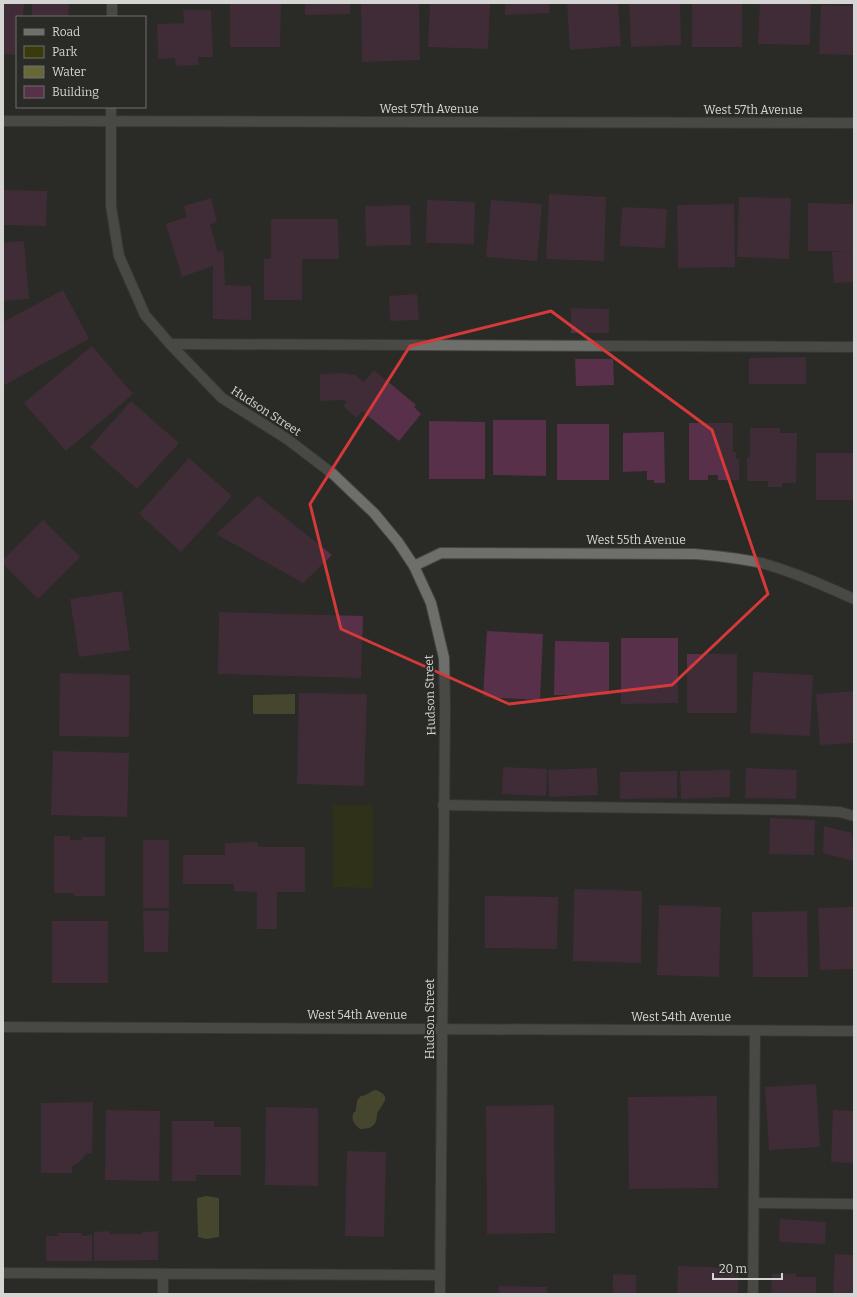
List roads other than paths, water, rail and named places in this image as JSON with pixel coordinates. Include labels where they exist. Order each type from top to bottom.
[{"type":"street","points":[[112,3],[112,16]]},
{"type":"street","name":"Hudson Street","points":[[111,108],[111,206],[119,256],[145,315],[170,344],[222,398],[287,439],[333,474],[374,513],[398,542],[414,566],[431,603],[444,658],[445,707],[440,1294]]},
{"type":"street","name":"West 57th Avenue","points":[[3,121],[854,123]]},
{"type":"street","points":[[170,344],[854,347]]},
{"type":"street","name":"West 55th Avenue","points":[[414,566],[441,552],[695,554],[727,557],[764,564],[813,581],[854,599]]},
{"type":"street","points":[[444,805],[795,810],[840,812],[854,816]]},
{"type":"street","name":"West 54th Avenue","points":[[3,1027],[854,1031]]},
{"type":"street","points":[[753,1294],[755,1031]]},
{"type":"street","points":[[754,1203],[854,1204]]},
{"type":"street","points":[[3,1273],[440,1275]]},
{"type":"street","points":[[163,1274],[163,1294]]},
{"type":"water","points":[[295,694],[295,714],[253,714],[253,695]]},
{"type":"water","points":[[376,1090],[384,1095],[385,1101],[377,1114],[375,1124],[367,1128],[360,1129],[353,1120],[357,1100],[359,1097]]},
{"type":"water","points":[[206,1196],[219,1198],[219,1237],[206,1239],[198,1237],[197,1198]]}]
